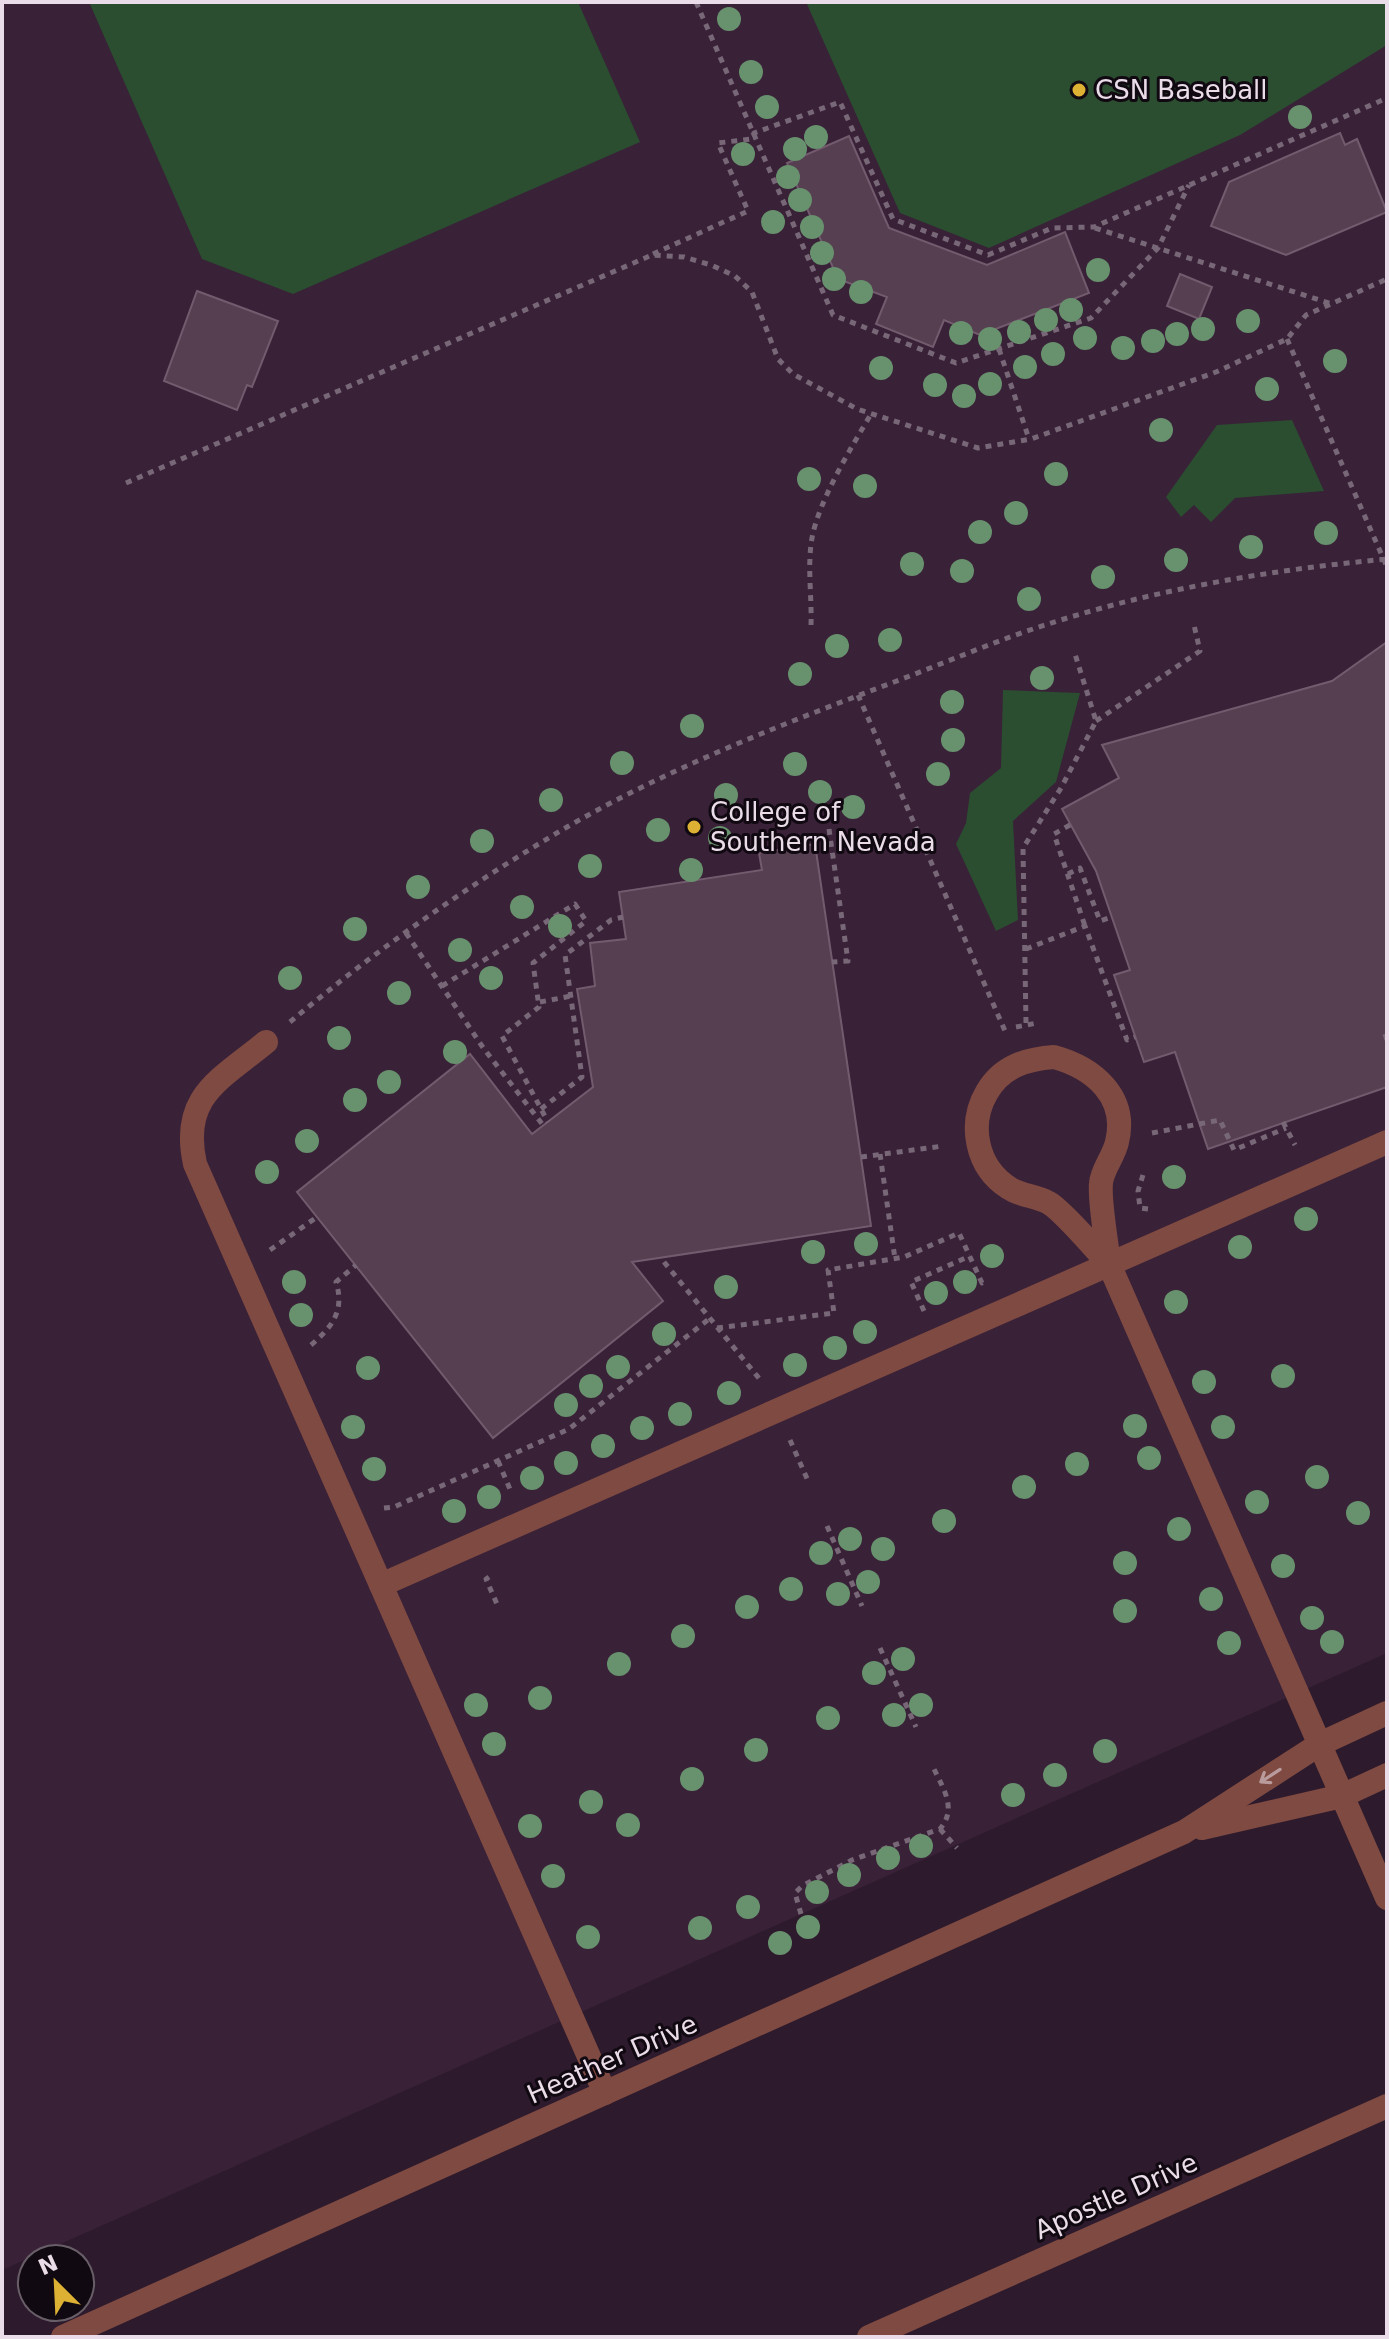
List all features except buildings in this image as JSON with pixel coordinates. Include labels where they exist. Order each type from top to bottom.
[{"type":"street","points":[[266,1042],[213,1085],[195,1108],[190,1140],[195,1164],[605,2093]]},
{"type":"street","points":[[1109,1264],[1050,1203],[1008,1188],[991,1172],[980,1151],[976,1127],[980,1104],[992,1083],[1010,1068],[1031,1058],[1054,1057],[1077,1063],[1097,1076],[1111,1095],[1118,1117],[1118,1140],[1101,1182],[1109,1264],[1387,1898]]},
{"type":"street","points":[[381,1585],[1387,1142]]},
{"type":"street","name":"Heather Drive","points":[[63,2337],[1184,1832],[1320,1744],[1387,1713]]},
{"type":"street","name":"Heather Drive","points":[[1184,1832],[1342,1796],[1387,1775]]},
{"type":"street","name":"Apostle Drive","points":[[869,2337],[1387,2106]]},
{"type":"path","points":[[696,2],[833,315],[956,363],[1091,318],[1158,248],[1189,185]]},
{"type":"path","points":[[1094,227],[1387,98]]},
{"type":"path","points":[[126,483],[748,211],[718,143],[751,139],[754,133],[840,102],[893,219],[988,255],[1052,228],[1094,227],[1332,304]]},
{"type":"path","points":[[652,255],[684,257],[735,276],[752,292],[778,359],[793,374],[871,414],[978,448],[1029,439],[1216,372],[1287,339],[1306,315],[1387,279]]},
{"type":"path","points":[[1287,339],[1387,567]]},
{"type":"path","points":[[999,349],[1029,439]]},
{"type":"path","points":[[811,625],[812,534],[850,448],[871,414]]},
{"type":"path","points":[[266,1042],[406,933],[568,827],[766,730],[1037,628],[1109,607],[1256,576],[1385,560]]},
{"type":"path","points":[[1026,1023],[1023,848],[1061,788],[1096,721],[1200,651],[1194,625]]},
{"type":"path","points":[[1075,654],[1096,721]]},
{"type":"path","points":[[858,695],[1005,1031]]},
{"type":"path","points":[[1070,825],[1054,834],[1127,1040],[1135,1037]]},
{"type":"path","points":[[829,829],[848,961],[832,962]]},
{"type":"path","points":[[1067,874],[1080,868],[1100,921],[1112,917]]},
{"type":"path","points":[[406,933],[484,1049],[545,1124],[541,1109],[502,1036],[539,1007],[533,963],[586,921],[575,904],[442,986]]},
{"type":"path","points":[[541,1109],[582,1077],[565,955],[611,920],[623,917]]},
{"type":"path","points":[[1026,949],[1085,926]]},
{"type":"path","points":[[540,1002],[571,996]]},
{"type":"path","points":[[1152,1133],[1220,1120],[1234,1150],[1285,1125],[1295,1145]]},
{"type":"path","points":[[861,1157],[943,1146]]},
{"type":"path","points":[[880,1154],[895,1259]]},
{"type":"path","points":[[265,1251],[317,1217]]},
{"type":"path","points":[[926,1316],[911,1282],[970,1256]]},
{"type":"path","points":[[664,1262],[766,1387]]},
{"type":"path","points":[[306,1347],[337,1318],[340,1296],[336,1282],[356,1265]]},
{"type":"path","points":[[384,1508],[394,1507],[569,1429],[709,1319]]},
{"type":"path","points":[[786,1432],[809,1483]]},
{"type":"path","points":[[498,1461],[512,1496]]},
{"type":"path","points":[[827,1526],[862,1606]]},
{"type":"path","points":[[497,1604],[486,1579],[499,1573]]},
{"type":"path","points":[[880,1648],[916,1727]]},
{"type":"path","points":[[801,1914],[795,1893],[802,1886],[852,1860],[940,1829],[946,1822],[949,1805],[934,1769]]},
{"type":"path","points":[[940,1829],[957,1848]]},
{"type":"shaded area","name":"College of Southern Nevada","points":[[2,2],[1387,2],[1387,1653],[63,2243],[16,2243],[16,2264],[2,2270]]},
{"type":"green space","points":[[89,2],[578,2],[640,142],[293,294],[202,259]]},
{"type":"green space","name":"CSN Baseball","points":[[806,2],[1387,2],[1387,45],[1240,135],[989,248],[900,213]]},
{"type":"green space","points":[[1292,420],[1324,491],[1235,498],[1211,522],[1194,505],[1181,517],[1166,497],[1217,425]]},
{"type":"green space","points":[[1003,690],[1080,693],[1056,782],[1013,821],[1018,920],[996,931],[956,844],[966,823],[970,793],[1001,768]]},
{"type":"place","name":"CSN Baseball","points":[[1079,90]]},
{"type":"place","name":"College of Southern Nevada","points":[[694,827]]}]
